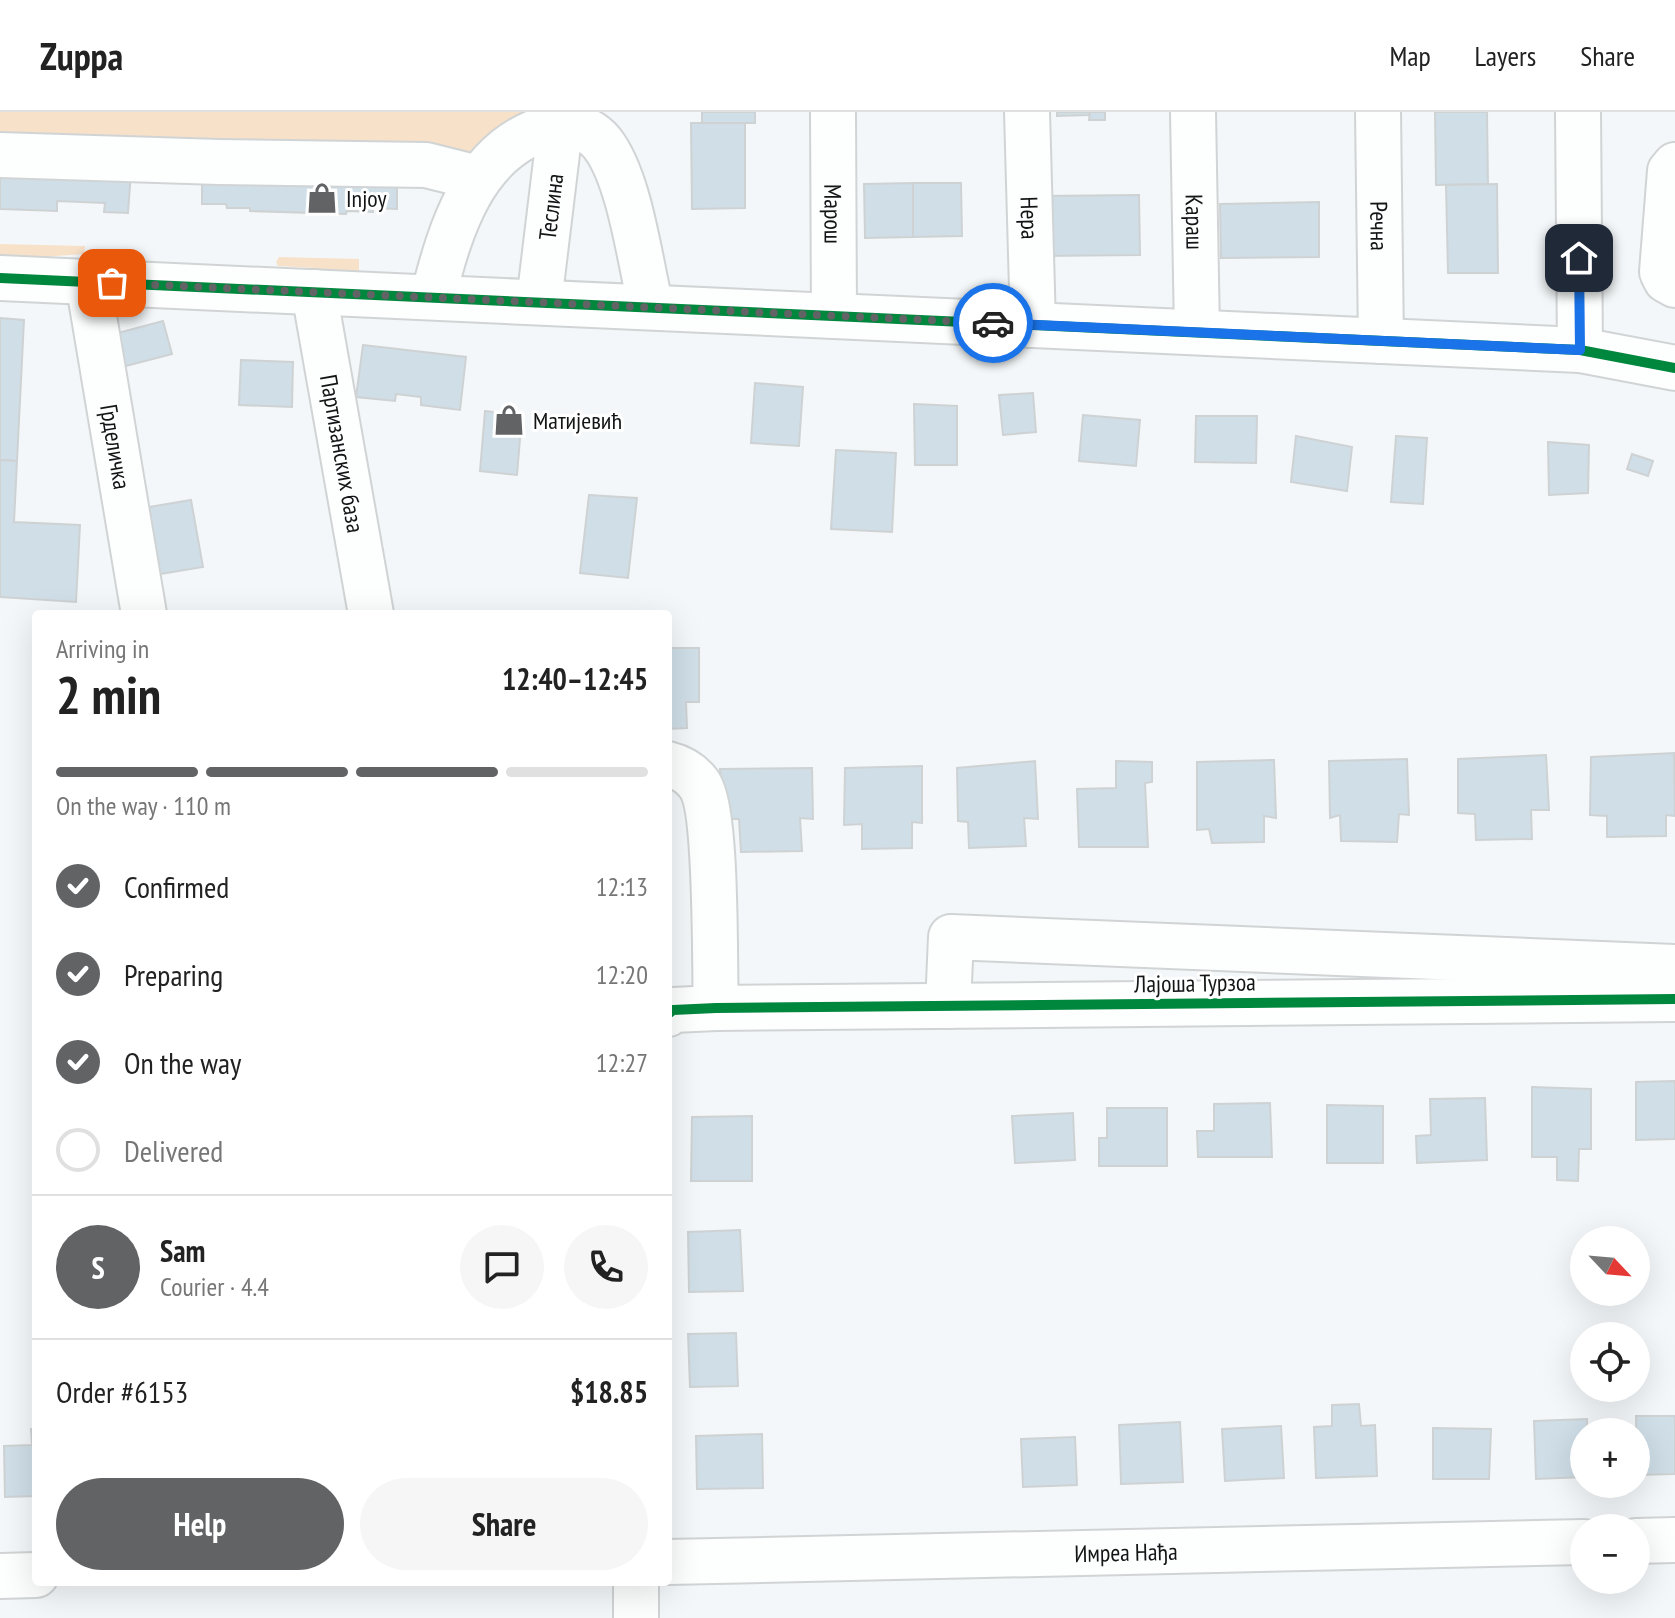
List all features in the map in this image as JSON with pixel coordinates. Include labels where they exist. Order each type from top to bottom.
[{"type":"street","name":"Марош","points":[[833,112],[834,316]]},
{"type":"street","name":"Нера","points":[[1027,112],[1033,325]]},
{"type":"street","name":"Караш","points":[[1193,112],[1197,332]]},
{"type":"street","name":"Речна","points":[[1378,112],[1381,341]]},
{"type":"street","points":[[1578,112],[1580,350]]},
{"type":"street","points":[[433,297],[444,252],[478,178],[499,153],[530,133],[562,118],[583,128],[601,142],[612,162],[624,190],[651,307]]},
{"type":"street","name":"Теслина","points":[[539,302],[562,118]]},
{"type":"street","points":[[0,155],[426,165],[478,178]]},
{"type":"street","points":[[1675,165],[1670,171],[1662,272],[1666,280],[1675,285]]},
{"type":"street","points":[[0,278],[1580,350],[1675,368]]},
{"type":"street","name":"Грделичка","points":[[88,281],[143,610]]},
{"type":"street","name":"Партизанских база","points":[[314,292],[370,610]]},
{"type":"street","points":[[672,765],[681,767],[700,785],[710,816],[716,1008]]},
{"type":"street","points":[[948,1006],[951,937],[1675,967]]},
{"type":"street","name":"Лајоша Турзоа","points":[[672,1011],[1675,999]]},
{"type":"street","points":[[1650,1541],[1675,1540]]},
{"type":"street","name":"Имреа Нађа","points":[[672,1562],[1570,1542]]},
{"type":"street","points":[[0,1576],[32,1575]]},
{"type":"street","points":[[636,1586],[636,1618]]},
{"type":"shaded area","points":[[0,112],[526,112],[488,151],[414,156],[0,142]]},
{"type":"shaded area","points":[[0,244],[85,246],[84,254],[0,260]]},
{"type":"shaded area","points":[[279,257],[359,259],[359,273],[315,273],[313,268],[278,266],[276,262]]},
{"type":"building","points":[[702,112],[755,112],[755,123],[702,123]]},
{"type":"building","points":[[1057,112],[1090,112],[1089,115],[1057,116]]},
{"type":"building","points":[[1090,112],[1105,112],[1105,120],[1089,120]]},
{"type":"building","points":[[1435,112],[1487,112],[1488,184],[1436,185]]},
{"type":"building","points":[[691,123],[745,123],[745,208],[692,209]]},
{"type":"building","points":[[0,171],[131,172],[128,213],[104,212],[105,203],[57,201],[57,211],[0,209]]},
{"type":"building","points":[[202,175],[397,178],[397,209],[373,208],[373,212],[347,211],[346,214],[250,211],[250,208],[227,208],[226,204],[202,204]]},
{"type":"building","points":[[913,183],[961,183],[962,236],[913,237]]},
{"type":"building","points":[[913,183],[913,237],[865,238],[864,184]]},
{"type":"building","points":[[1497,184],[1498,273],[1448,273],[1446,185]]},
{"type":"building","points":[[1139,195],[1140,255],[1042,256],[1041,196]]},
{"type":"building","points":[[1319,202],[1319,257],[1221,258],[1220,204]]},
{"type":"building","points":[[0,318],[24,320],[17,461],[0,460]]},
{"type":"building","points":[[163,321],[172,354],[122,367],[114,334]]},
{"type":"building","points":[[363,345],[466,357],[460,410],[421,405],[421,397],[396,394],[395,401],[356,397]]},
{"type":"building","points":[[241,360],[293,362],[292,407],[239,405]]},
{"type":"building","points":[[755,383],[803,387],[799,446],[751,443]]},
{"type":"building","points":[[1033,393],[1036,432],[1003,435],[999,395]]},
{"type":"building","points":[[914,404],[957,406],[957,465],[915,465]]},
{"type":"building","points":[[485,411],[522,415],[517,475],[480,471]]},
{"type":"building","points":[[1083,415],[1140,420],[1136,466],[1079,461]]},
{"type":"building","points":[[1196,416],[1257,416],[1256,463],[1195,462]]},
{"type":"building","points":[[1296,436],[1352,447],[1347,491],[1291,482]]},
{"type":"building","points":[[1396,436],[1427,438],[1423,504],[1391,502]]},
{"type":"building","points":[[1548,442],[1589,445],[1588,493],[1549,495]]},
{"type":"building","points":[[836,450],[896,453],[892,532],[831,529]]},
{"type":"building","points":[[1632,454],[1653,461],[1648,476],[1627,469]]},
{"type":"building","points":[[0,460],[17,461],[14,522],[80,525],[76,602],[0,597]]},
{"type":"building","points":[[589,495],[637,498],[628,578],[580,573]]},
{"type":"building","points":[[191,500],[203,567],[154,575],[143,508]]},
{"type":"building","points":[[672,648],[699,648],[699,702],[686,702],[687,728],[672,729]]},
{"type":"building","points":[[1674,753],[1675,816],[1666,815],[1666,836],[1607,837],[1607,816],[1590,815],[1591,757]]},
{"type":"building","points":[[1546,755],[1549,810],[1531,810],[1532,839],[1476,840],[1475,814],[1458,813],[1458,759]]},
{"type":"building","points":[[1407,759],[1409,815],[1399,814],[1397,842],[1341,841],[1340,815],[1330,818],[1329,761]]},
{"type":"building","points":[[1274,760],[1276,818],[1264,816],[1264,842],[1212,843],[1209,829],[1197,830],[1197,762]]},
{"type":"building","points":[[1035,761],[1038,819],[1024,818],[1026,846],[969,848],[968,822],[958,821],[957,768]]},
{"type":"building","points":[[1116,761],[1152,762],[1152,782],[1145,783],[1148,847],[1079,847],[1077,789],[1116,788]]},
{"type":"building","points":[[922,766],[922,823],[912,822],[912,848],[862,849],[862,824],[844,825],[845,768]]},
{"type":"building","points":[[812,768],[813,819],[800,818],[802,851],[741,852],[739,819],[722,819],[720,769]]},
{"type":"building","points":[[1675,1081],[1675,1139],[1636,1140],[1636,1082]]},
{"type":"building","points":[[1532,1087],[1591,1089],[1591,1149],[1579,1149],[1578,1181],[1557,1180],[1557,1157],[1532,1157]]},
{"type":"building","points":[[1485,1098],[1487,1160],[1417,1163],[1416,1136],[1431,1135],[1430,1099]]},
{"type":"building","points":[[1270,1103],[1272,1157],[1198,1157],[1197,1131],[1214,1131],[1214,1104]]},
{"type":"building","points":[[1327,1105],[1383,1106],[1383,1163],[1327,1163]]},
{"type":"building","points":[[1107,1108],[1167,1108],[1167,1166],[1099,1166],[1099,1138],[1107,1138]]},
{"type":"building","points":[[1073,1113],[1075,1160],[1015,1163],[1012,1116]]},
{"type":"building","points":[[752,1116],[752,1181],[691,1181],[692,1117]]},
{"type":"building","points":[[740,1230],[743,1291],[689,1292],[688,1232]]},
{"type":"building","points":[[736,1333],[738,1386],[690,1387],[688,1334]]},
{"type":"building","points":[[1359,1404],[1361,1426],[1375,1425],[1377,1476],[1316,1478],[1314,1427],[1332,1426],[1332,1405]]},
{"type":"building","points":[[1675,1416],[1675,1474],[1650,1475],[1650,1418],[1636,1418]]},
{"type":"building","points":[[1570,1420],[1570,1478],[1536,1479],[1534,1421]]},
{"type":"building","points":[[1180,1422],[1183,1482],[1121,1484],[1119,1425]]},
{"type":"building","points":[[1281,1426],[1284,1478],[1225,1481],[1222,1429]]},
{"type":"building","points":[[1433,1428],[1491,1429],[1489,1479],[1433,1479]]},
{"type":"building","points":[[762,1434],[763,1488],[697,1489],[696,1436]]},
{"type":"building","points":[[1075,1437],[1077,1485],[1023,1487],[1021,1439]]},
{"type":"building","points":[[32,1445],[32,1496],[5,1497],[4,1446]]},
{"type":"cycle path","points":[[0,278],[1580,350],[1675,368]]},
{"type":"cycle path","points":[[672,1011],[1675,999]]},
{"type":"way so far","points":[[112,283],[993,323]]},
{"type":"place","name":"Injoy","points":[[322,198]]},
{"type":"place","name":"Матијевић","points":[[509,420]]},
{"type":"route","points":[[993,323],[1580,350],[1579,258]]}]
